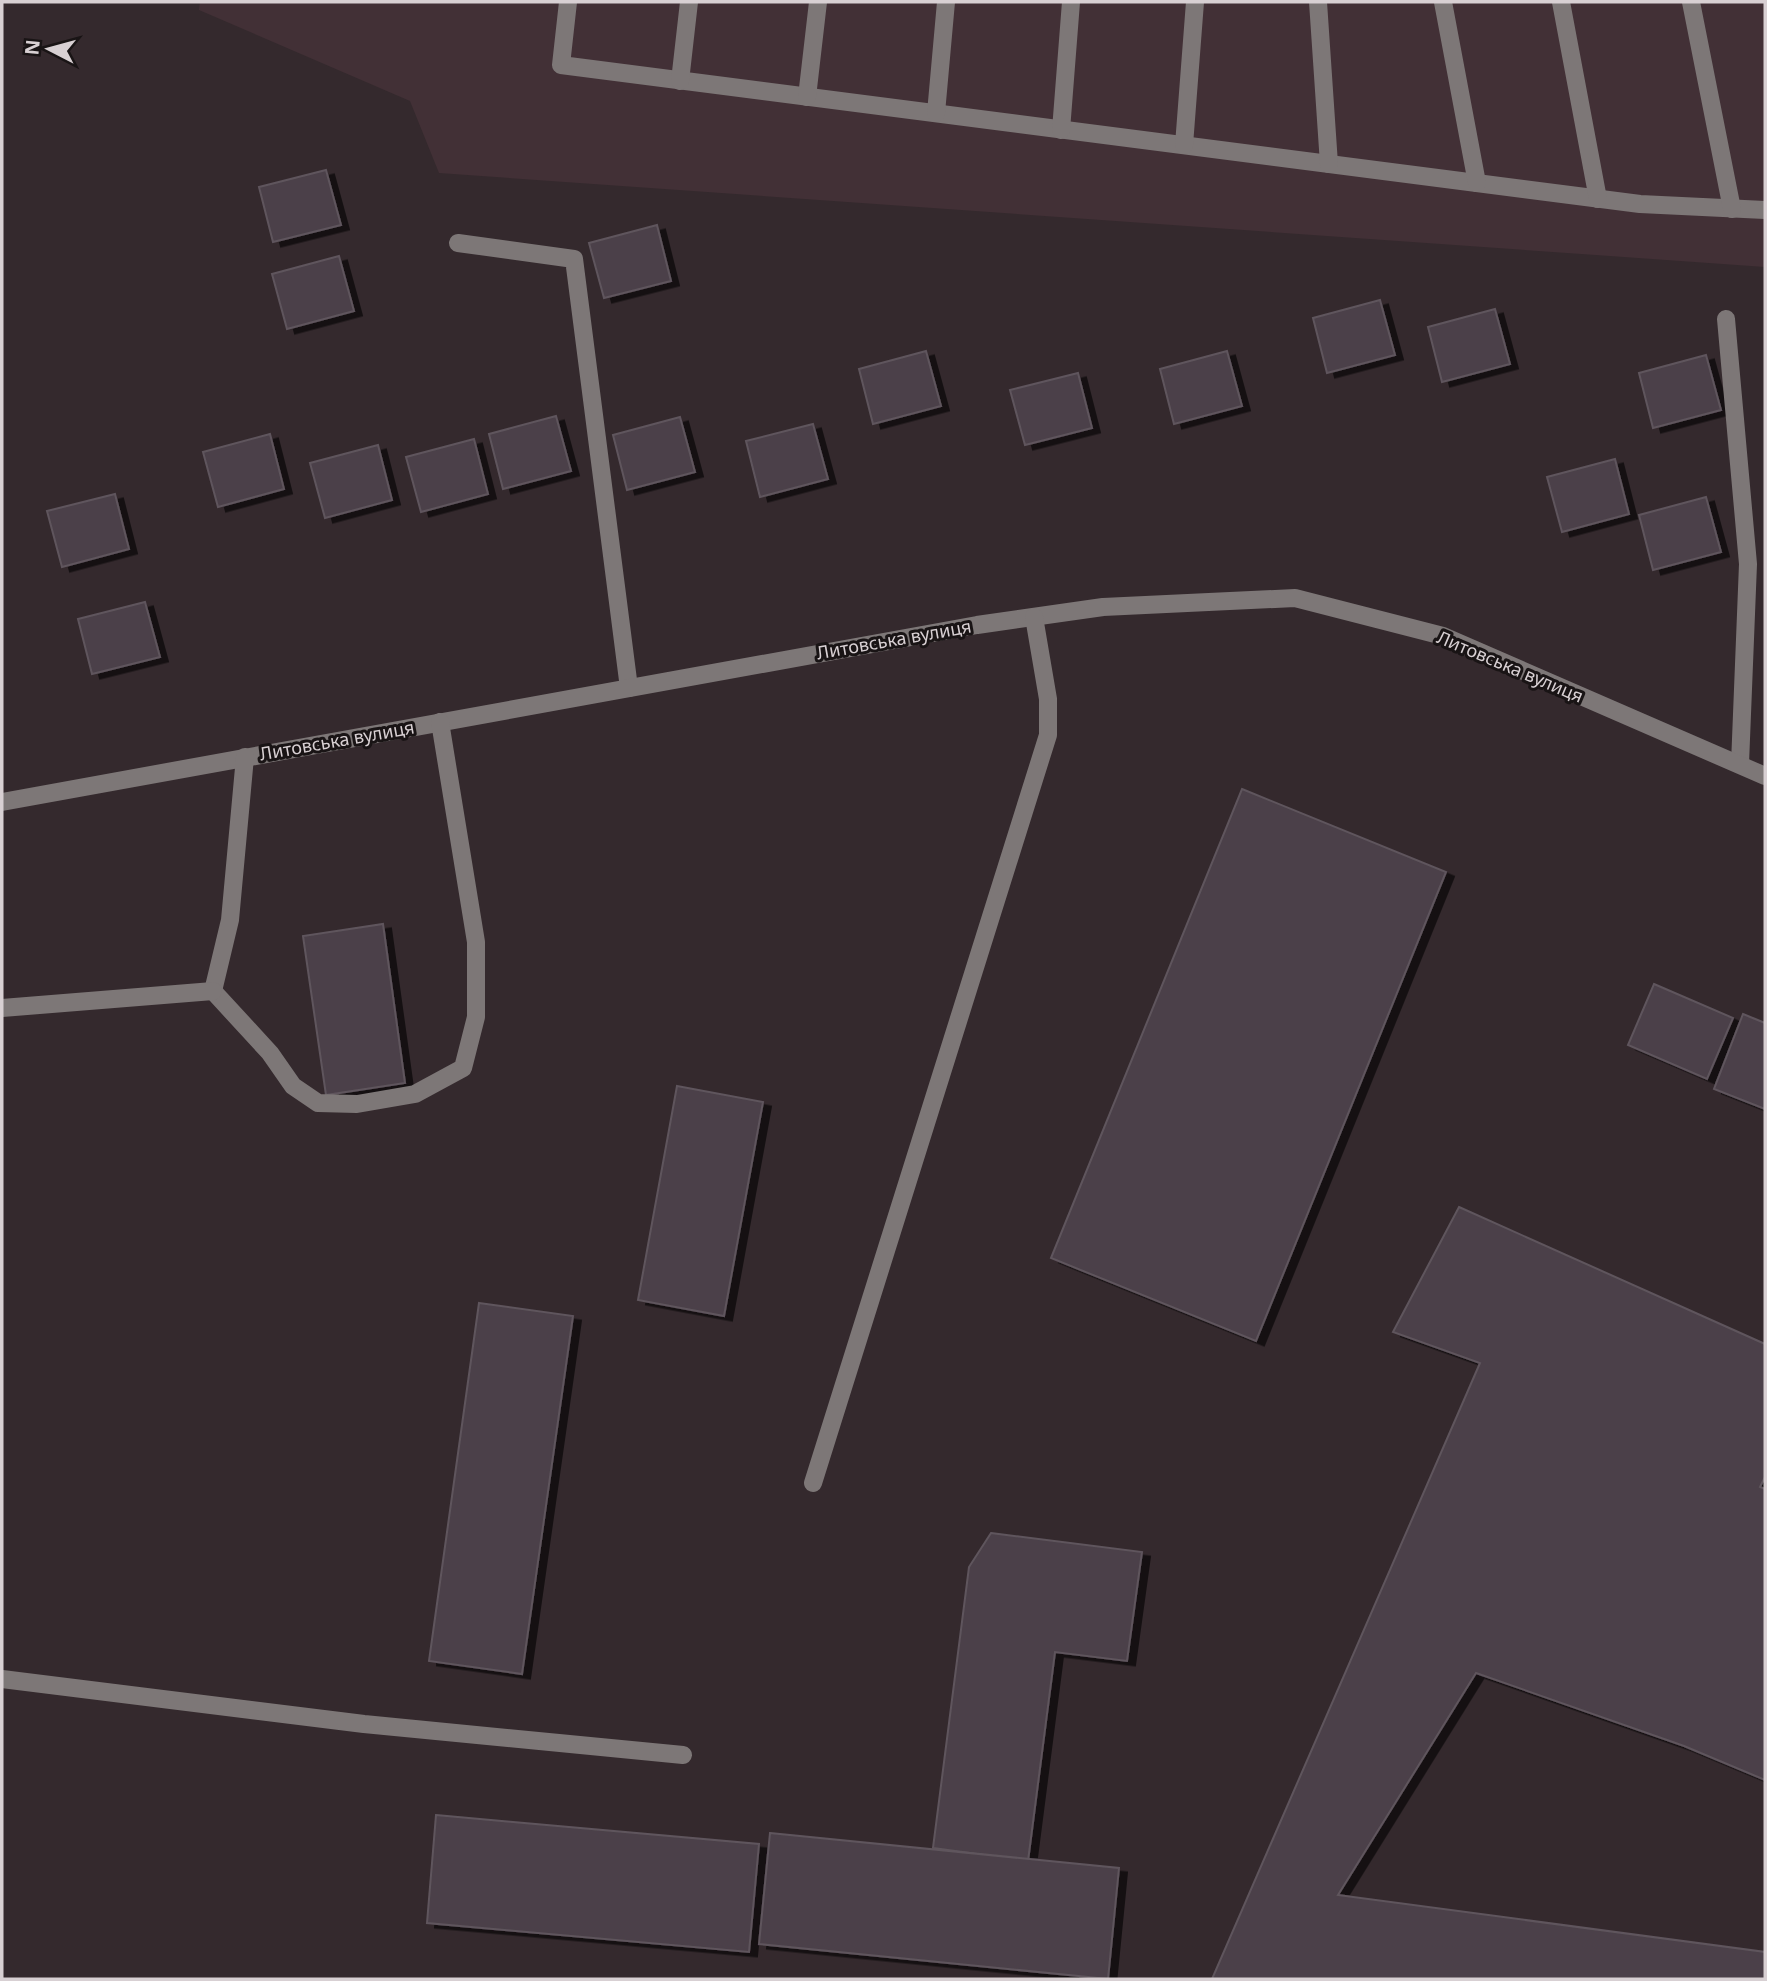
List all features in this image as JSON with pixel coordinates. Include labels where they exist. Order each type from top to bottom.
[{"type":"street","points":[[568,2],[562,65],[1598,199],[1765,210]]},
{"type":"street","points":[[680,81],[689,2]]},
{"type":"street","points":[[807,97],[818,2]]},
{"type":"street","points":[[936,113],[946,2]]},
{"type":"street","points":[[1061,130],[1071,2]]},
{"type":"street","points":[[1184,145],[1195,2]]},
{"type":"street","points":[[1318,2],[1329,164]]},
{"type":"street","points":[[1443,2],[1478,183]]},
{"type":"street","points":[[1561,2],[1598,199]]},
{"type":"street","points":[[1691,2],[1732,209]]},
{"type":"street","points":[[458,243],[574,259],[629,688]]},
{"type":"street","points":[[1726,319],[1748,564],[1740,764]]},
{"type":"street","name":"Литовська вулиця","points":[[2,802],[1034,617],[1103,607],[1295,598],[1443,636],[1765,776]]},
{"type":"street","points":[[813,1483],[1048,735],[1048,699],[1034,617]]},
{"type":"street","points":[[213,991],[270,1053],[293,1086],[318,1103],[357,1104],[415,1094],[463,1068],[476,1017],[476,942],[440,722]]},
{"type":"street","points":[[213,991],[230,920],[245,757]]},
{"type":"street","points":[[2,1007],[213,991]]},
{"type":"street","points":[[2,1679],[364,1724],[683,1755]]},
{"type":"shaded area","points":[[200,2],[1765,2],[1765,267],[439,173],[410,101],[199,10]]},
{"type":"building","points":[[326,170],[341,225],[273,242],[259,187]]},
{"type":"building","points":[[657,225],[671,281],[604,298],[589,243]]},
{"type":"building","points":[[339,256],[354,311],[287,329],[272,274]]},
{"type":"building","points":[[1380,300],[1395,355],[1327,373],[1313,318]]},
{"type":"building","points":[[1495,309],[1510,364],[1442,382],[1428,327]]},
{"type":"building","points":[[926,351],[941,406],[873,424],[859,369]]},
{"type":"building","points":[[1227,351],[1242,406],[1174,424],[1160,369]]},
{"type":"building","points":[[1706,355],[1721,410],[1653,428],[1639,373]]},
{"type":"building","points":[[1078,373],[1092,428],[1025,445],[1010,390]]},
{"type":"building","points":[[556,416],[571,471],[503,489],[489,434]]},
{"type":"building","points":[[680,417],[695,472],[627,490],[613,435]]},
{"type":"building","points":[[813,424],[828,479],[760,497],[746,441]]},
{"type":"building","points":[[270,434],[284,489],[218,507],[203,452]]},
{"type":"building","points":[[474,439],[488,494],[421,512],[406,457]]},
{"type":"building","points":[[378,445],[392,500],[325,518],[310,463]]},
{"type":"building","points":[[1615,459],[1629,514],[1562,532],[1547,477]]},
{"type":"building","points":[[115,494],[129,549],[62,567],[47,511]]},
{"type":"building","points":[[1706,497],[1721,552],[1653,570],[1639,515]]},
{"type":"building","points":[[145,602],[160,657],[92,674],[78,619]]},
{"type":"building","points":[[1242,789],[1446,872],[1256,1341],[1051,1258]]},
{"type":"building","points":[[383,924],[405,1083],[326,1095],[303,936]]},
{"type":"building","points":[[1654,984],[1733,1018],[1707,1079],[1628,1045]]},
{"type":"building","points":[[1743,1014],[1765,1023],[1765,1109],[1714,1089]]},
{"type":"building","points":[[677,1086],[763,1102],[724,1316],[638,1300]]},
{"type":"building","points":[[1459,1207],[1765,1344],[1765,1477],[1760,1487],[1765,1489],[1765,1780],[1684,1746],[1476,1673],[1338,1895],[1765,1952],[1765,1979],[1212,1979],[1480,1363],[1393,1332]]},
{"type":"building","points":[[479,1303],[573,1316],[522,1674],[429,1661]]},
{"type":"building","points":[[991,1533],[1142,1552],[1127,1661],[1055,1652],[1028,1861],[933,1848],[969,1567]]},
{"type":"building","points":[[436,1815],[759,1844],[749,1952],[427,1923]]},
{"type":"building","points":[[770,1833],[1119,1868],[1108,1979],[759,1944]]}]
